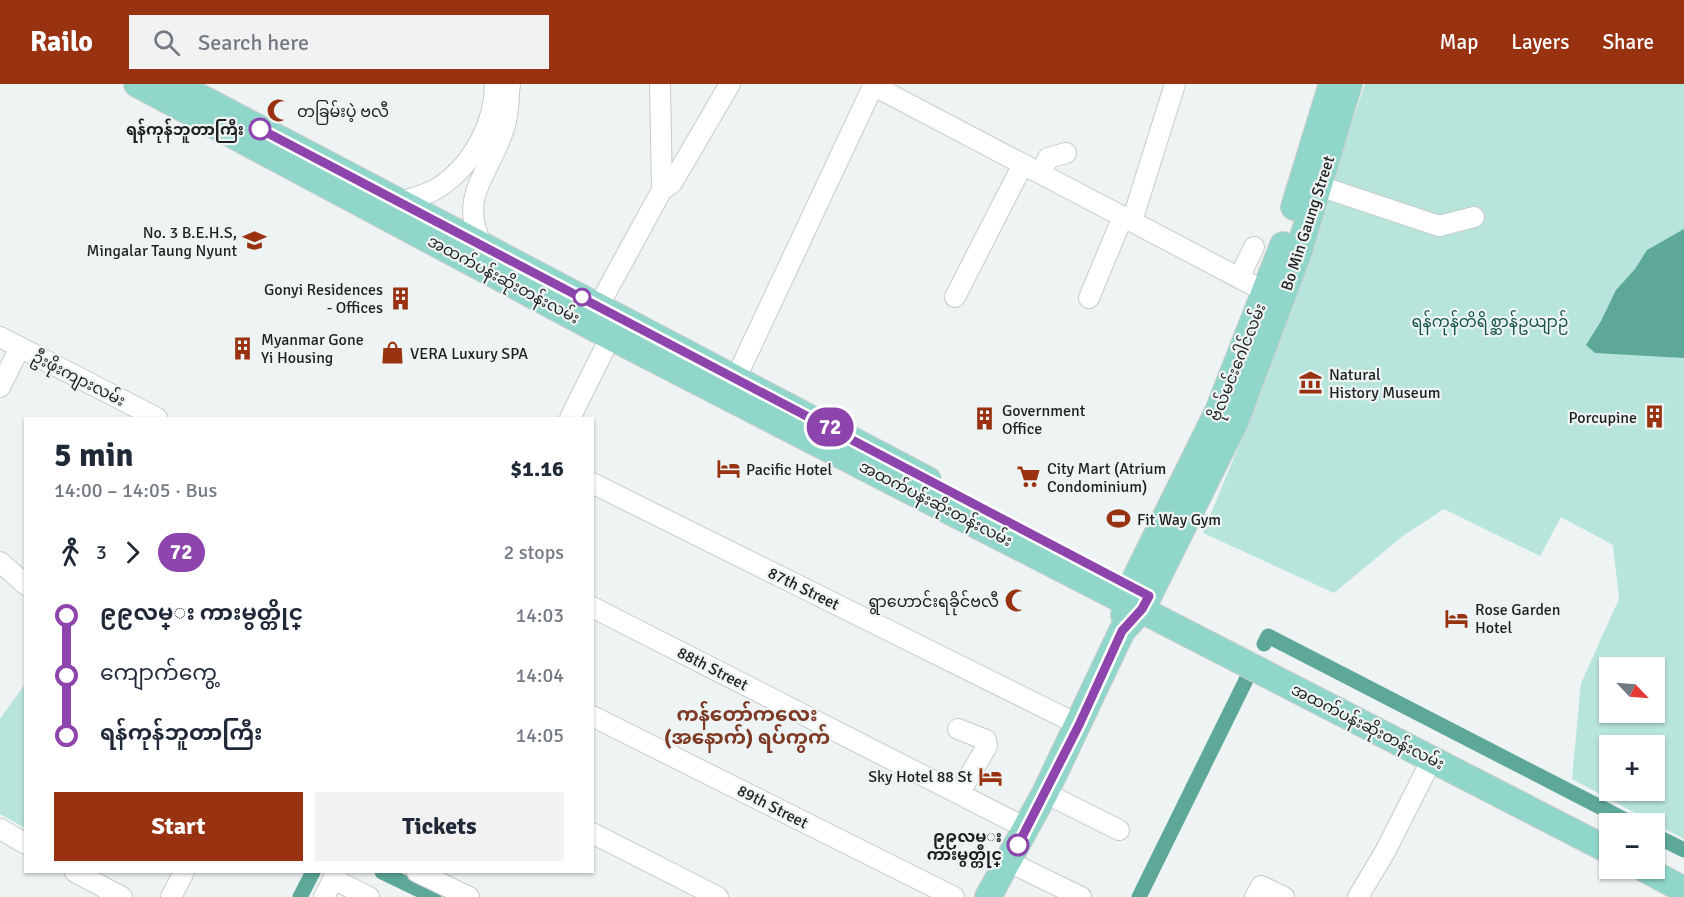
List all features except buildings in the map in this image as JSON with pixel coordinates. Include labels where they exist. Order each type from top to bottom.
[{"type":"main road","name":"အထက်ပန်းဆိုးတန်းလမ်း","points":[[137,84],[611,320],[736,378],[825,436]]},
{"type":"main road","name":"အထက်ပန်းဆိုးတန်းလမ်း","points":[[175,84],[482,246],[611,320],[825,436],[1435,753],[1599,845]]},
{"type":"main road","name":"ဗိုလ်မင်းဂေါင်လမ်း","points":[[1137,598],[1274,286],[1332,84]]},
{"type":"main road","name":"Bo Min Gaung Street","points":[[1137,598],[1185,525],[1235,422],[1274,286],[1319,186],[1349,84]]},
{"type":"main road","points":[[988,897],[1009,862],[1079,725],[1137,598]]},
{"type":"main road","name":"အထက်ပန်းဆိုးတန်းလမ်း","points":[[1435,753],[1599,830]]},
{"type":"main road","points":[[1665,864],[1684,874]]},
{"type":"main road","points":[[1664,879],[1684,890]]},
{"type":"street","points":[[399,203],[436,189],[454,176],[475,150],[491,117],[495,84]]},
{"type":"street","points":[[482,246],[472,226],[471,200],[494,155],[506,123],[510,84]]},
{"type":"street","points":[[570,417],[662,190],[660,84]]},
{"type":"street","points":[[662,190],[672,183],[730,84]]},
{"type":"street","points":[[1089,298],[1127,219],[1175,84]]},
{"type":"street","points":[[736,378],[874,85],[1239,278],[1274,286]]},
{"type":"street","points":[[1041,173],[1048,159],[1066,153]]},
{"type":"street","points":[[955,297],[1023,164]]},
{"type":"street","points":[[1319,186],[1439,226],[1474,217]]},
{"type":"street","points":[[1239,278],[1254,247]]},
{"type":"street","name":"ဦးဖိုးကျားလမ်း","points":[[0,337],[155,417]]},
{"type":"street","points":[[0,387],[20,347]]},
{"type":"street","name":"87th Street","points":[[594,484],[1079,725]]},
{"type":"street","points":[[0,562],[24,583]]},
{"type":"street","name":"88th Street","points":[[594,609],[960,792],[1026,828]]},
{"type":"street","name":"89th Street","points":[[594,717],[954,897]]},
{"type":"street","points":[[958,729],[986,740],[987,746],[960,792]]},
{"type":"street","points":[[1358,897],[1386,850],[1435,753]]},
{"type":"street","points":[[1045,793],[1119,830]]},
{"type":"street","points":[[0,829],[24,843]]},
{"type":"street","points":[[594,834],[718,897]]},
{"type":"street","points":[[1009,862],[1081,897]]},
{"type":"street","points":[[78,873],[122,897]]},
{"type":"street","points":[[171,897],[183,873]]},
{"type":"street","points":[[419,873],[469,897]]},
{"type":"street","points":[[324,897],[335,875],[369,897]]},
{"type":"street","points":[[1255,897],[1261,886],[1284,897]]},
{"type":"green space","name":"ရန်ကုန်တိရိစ္ဆာန်ဥယျာဉ်","points":[[1365,84],[1684,84],[1684,839],[1665,829],[1665,813],[1635,813],[1613,801],[1665,801],[1665,735],[1599,735],[1599,793],[1572,779],[1581,683],[1619,599],[1613,545],[1561,517],[1540,556],[1444,509],[1403,536],[1334,593],[1203,533],[1265,382]]},
{"type":"green space","points":[[24,685],[24,827],[0,814],[0,719]]},
{"type":"shaded area","points":[[1684,229],[1684,358],[1595,353],[1586,345],[1616,290],[1635,269],[1647,250]]},
{"type":"waterway","points":[[1264,644],[1268,636],[1612,813]]},
{"type":"waterway","points":[[1139,897],[1247,678]]},
{"type":"waterway","points":[[1665,840],[1684,850]]},
{"type":"waterway","points":[[300,897],[312,873]]},
{"type":"waterway","points":[[384,873],[434,897]]},
{"type":"bus line","name":"72","points":[[260,129],[1149,596],[1142,609],[1122,631],[1079,725],[1018,845]]},
{"type":"place","name":"တခြမ်းပဲ့ ဗလီ","points":[[279,111]]},
{"type":"place","name":"ရန်ကုန်ဘူတာကြီး","points":[[260,129]]},
{"type":"place","name":"No. 3 B.E.H.S, Mingalar Taung Nyunt","points":[[255,241]]},
{"type":"place","name":"Gonyi Residences - Offices","points":[[401,298]]},
{"type":"place","name":"Myanmar Gone Yi Housing","points":[[243,348]]},
{"type":"place","name":"VERA Luxury SPA","points":[[392,353]]},
{"type":"place","name":"Natural History Museum","points":[[1311,383]]},
{"type":"place","name":"Porcupine","points":[[1655,417]]},
{"type":"place","name":"Government Office","points":[[984,419]]},
{"type":"place","name":"Pacific Hotel","points":[[728,469]]},
{"type":"place","name":"City Mart (Atrium Condominium)","points":[[1029,477]]},
{"type":"place","name":"Fit Way Gym","points":[[1119,519]]},
{"type":"place","name":"ရွာဟောင်းရခိုင်ဗလီ","points":[[1017,601]]},
{"type":"place","name":"Rose Garden Hotel","points":[[1457,618]]},
{"type":"place","name":"Sky Hotel 88 St","points":[[990,776]]},
{"type":"place","name":"၉၉လမ္း ကားမွတ္တိုင္","points":[[1018,845]]},
{"type":"district","name":"ကန်တော်ကလေး (အနောက်) ရပ်ကွက်","points":[[747,726]]}]
